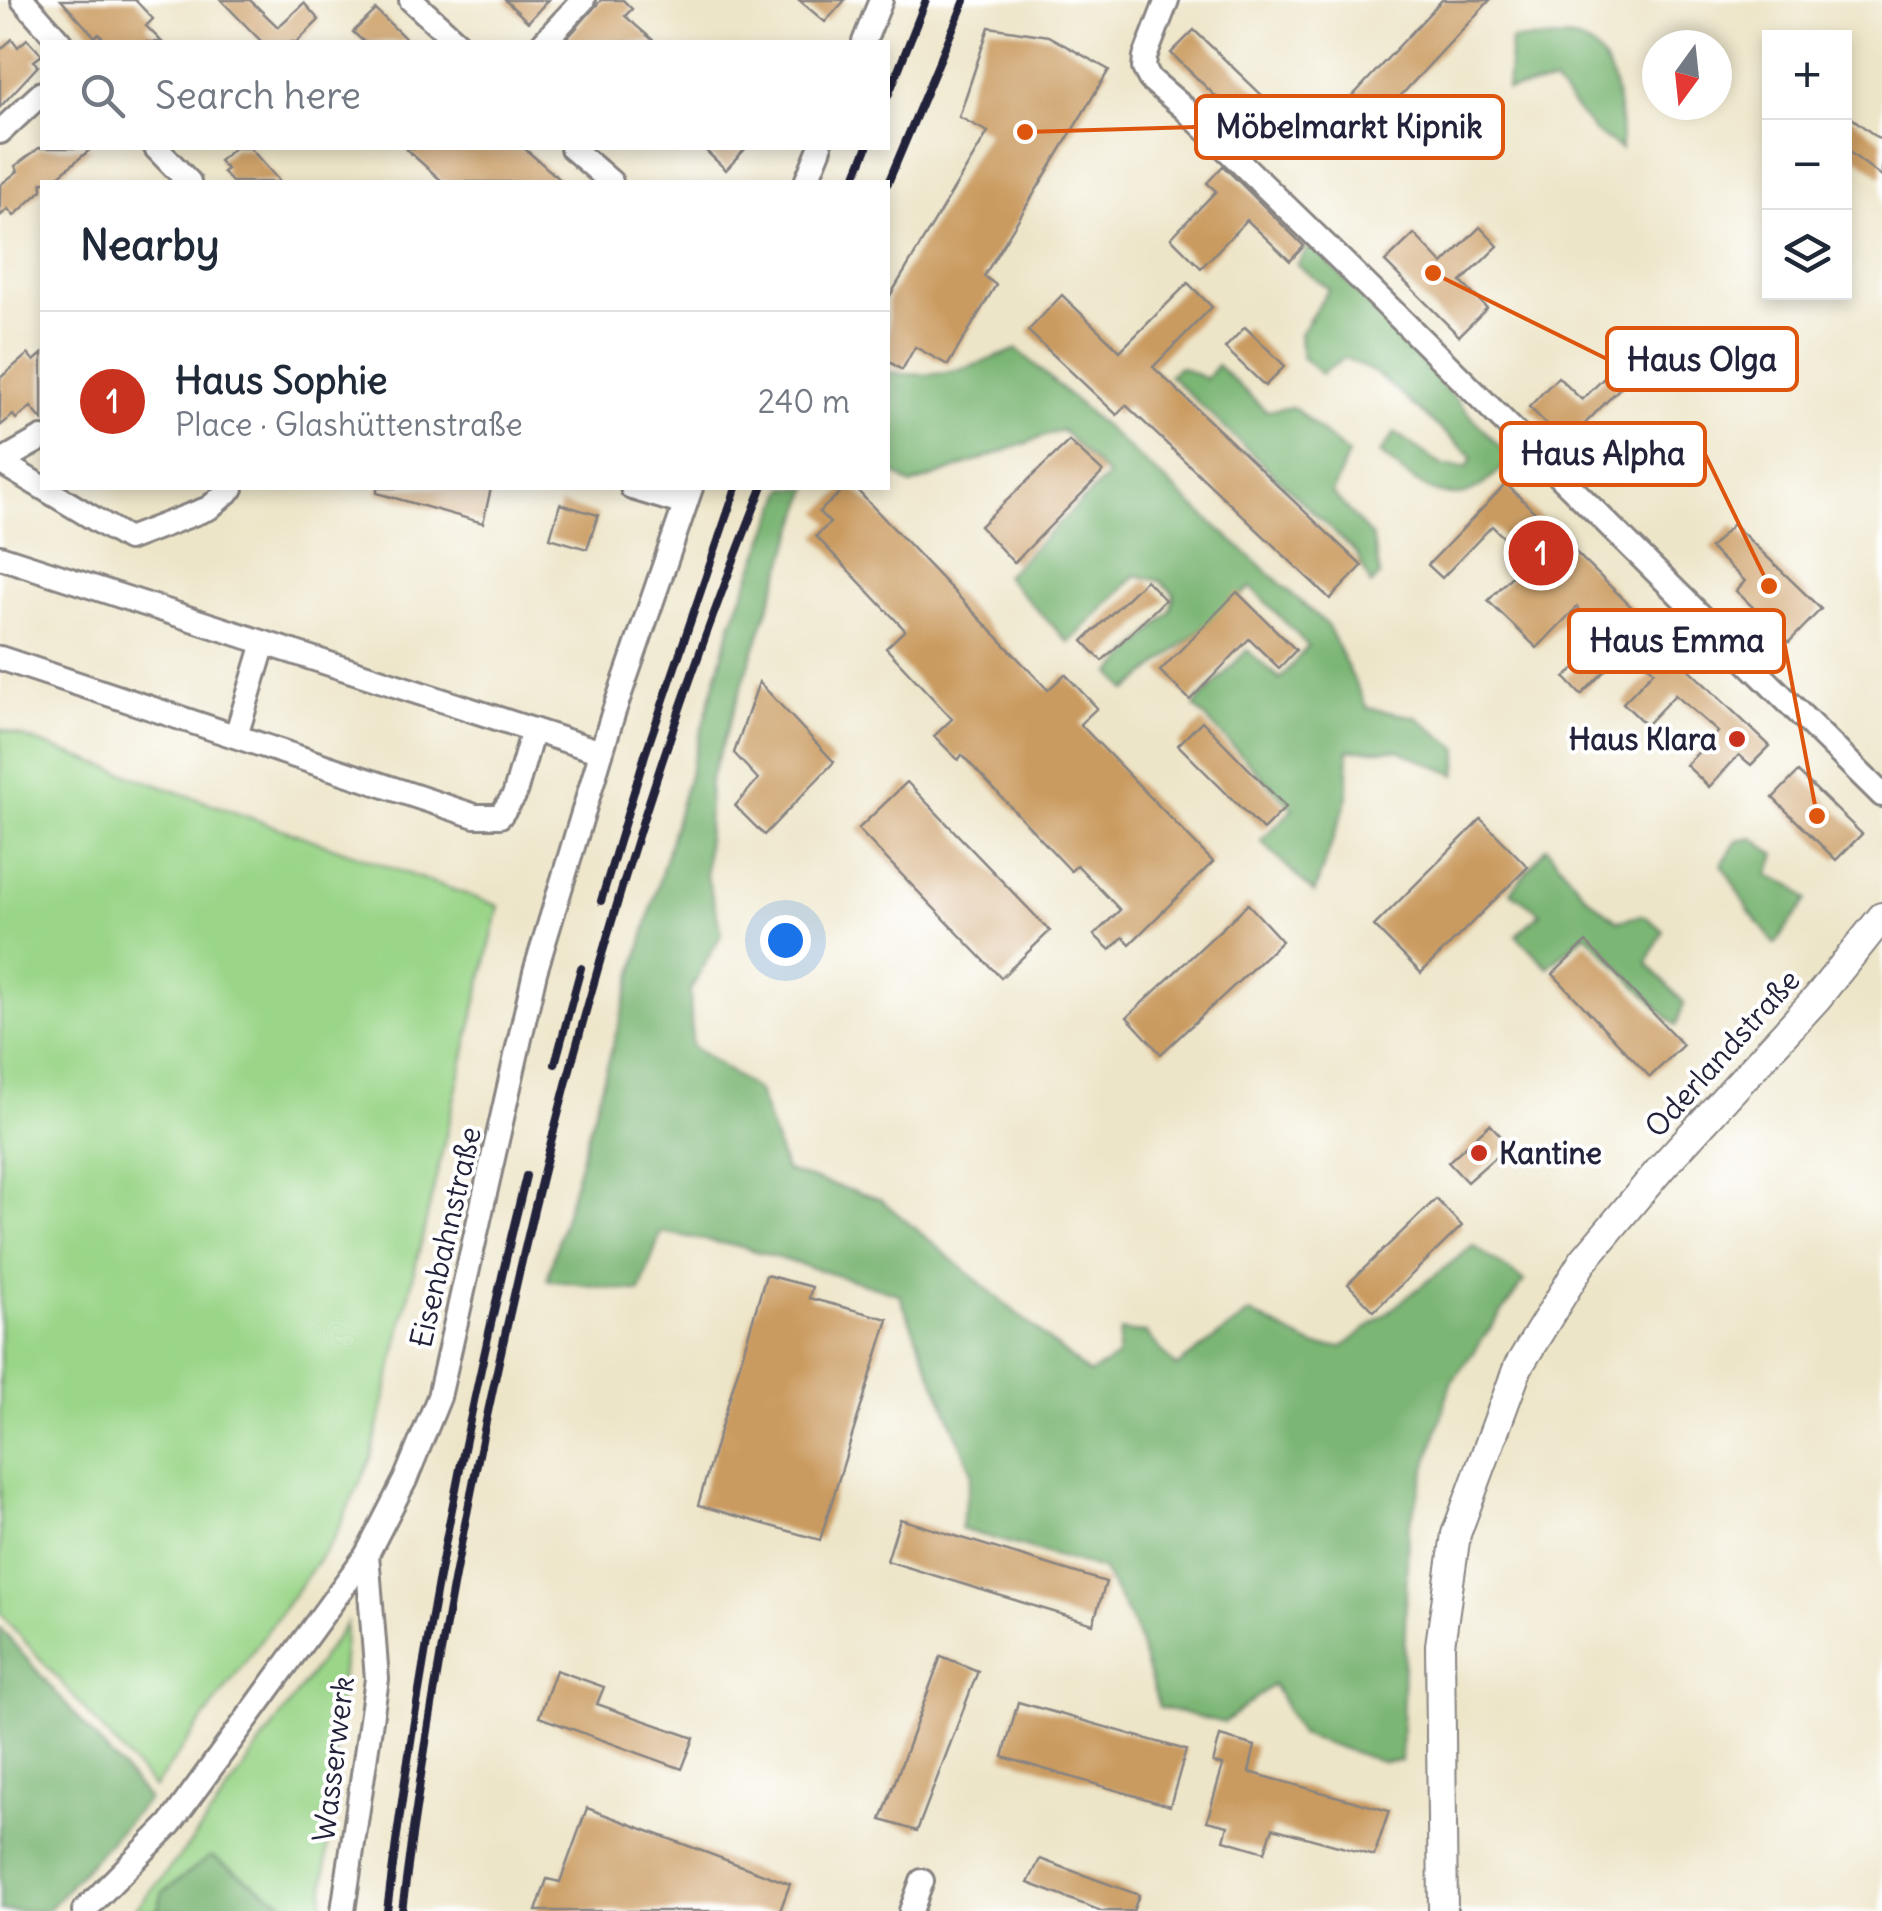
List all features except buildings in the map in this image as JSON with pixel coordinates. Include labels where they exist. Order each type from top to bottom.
[{"type":"street","points":[[22,0],[58,40]]},
{"type":"street","points":[[410,0],[455,40]]},
{"type":"street","points":[[546,40],[583,0]]},
{"type":"street","points":[[865,40],[882,0]]},
{"type":"street","points":[[1167,0],[1146,57],[1144,68],[1150,79],[1345,264],[1882,794]]},
{"type":"street","points":[[0,132],[40,95]]},
{"type":"street","points":[[158,150],[187,180]]},
{"type":"street","points":[[574,150],[608,180]]},
{"type":"street","points":[[807,180],[819,150]]},
{"type":"street","points":[[40,439],[0,462],[40,486]]},
{"type":"street","points":[[47,490],[128,539],[208,508],[230,490]]},
{"type":"street","points":[[646,490],[688,496]]},
{"type":"street","name":"Eisenbahnstraße","points":[[84,1911],[170,1824],[366,1554],[405,1480],[439,1397],[535,972],[602,752],[688,496]]},
{"type":"street","points":[[0,557],[602,752]]},
{"type":"street","points":[[236,736],[264,643]]},
{"type":"street","points":[[0,658],[475,816],[500,816],[514,796],[534,730]]},
{"type":"street","name":"Oderlandstraße","points":[[1443,1911],[1440,1644],[1456,1534],[1518,1367],[1584,1260],[1662,1167],[1817,998],[1882,917]]},
{"type":"street","name":"Wasserwerk","points":[[343,1911],[377,1679],[366,1554]]},
{"type":"street","points":[[911,1911],[922,1881]]},
{"type":"green space","points":[[1569,39],[1595,50],[1615,89],[1621,149],[1595,132],[1554,83],[1507,90],[1511,40]]},
{"type":"green space","points":[[1311,243],[1512,460],[1480,487],[1465,494],[1446,494],[1406,475],[1380,453],[1395,433],[1443,466],[1467,467],[1473,457],[1377,374],[1345,358],[1321,374],[1302,357],[1300,334],[1329,289],[1297,265]]},
{"type":"green space","points":[[1017,349],[1328,626],[1367,708],[1416,717],[1459,749],[1456,775],[1398,750],[1348,750],[1348,797],[1314,893],[1261,841],[1293,809],[1194,706],[1247,650],[1280,679],[1308,646],[1251,587],[1127,691],[1112,673],[1171,611],[1174,593],[1160,581],[1136,575],[1069,643],[1005,576],[1108,476],[1062,430],[911,485],[890,469],[890,372],[939,374]]},
{"type":"green space","points":[[1217,365],[1266,411],[1293,407],[1348,454],[1332,493],[1372,537],[1380,575],[1371,585],[1357,554],[1169,375],[1180,367],[1206,379]]},
{"type":"green space","points":[[784,490],[808,490],[710,780],[706,873],[722,933],[690,991],[692,1046],[758,1091],[786,1171],[880,1199],[1089,1374],[1117,1357],[1120,1331],[1146,1333],[1176,1367],[1250,1313],[1314,1346],[1343,1347],[1473,1246],[1524,1281],[1451,1383],[1408,1530],[1401,1761],[1382,1762],[1300,1734],[1273,1684],[1224,1723],[1159,1707],[1134,1626],[1102,1569],[960,1529],[972,1472],[899,1294],[742,1247],[661,1232],[640,1292],[547,1280],[731,625]]},
{"type":"green space","points":[[0,729],[499,906],[371,1458],[333,1540],[154,1788],[0,1613]]},
{"type":"green space","points":[[1753,838],[1776,855],[1768,876],[1792,885],[1807,900],[1775,944],[1749,911],[1722,864],[1737,841]]},
{"type":"green space","points":[[1546,847],[1586,896],[1618,921],[1643,915],[1663,930],[1647,963],[1684,1003],[1676,1026],[1586,934],[1548,967],[1516,935],[1541,913],[1511,892]]},
{"type":"green space","points":[[346,1624],[322,1911],[134,1911],[194,1839]]},
{"type":"green space","points":[[0,1628],[148,1799],[47,1911],[0,1911]]},
{"type":"green space","points":[[211,1856],[292,1911],[157,1911],[163,1892]]},
{"type":"railway","points":[[890,91],[926,0]]},
{"type":"railway","points":[[889,180],[965,0]]},
{"type":"railway","points":[[854,180],[866,150]]},
{"type":"railway","points":[[601,901],[645,755],[735,490]]},
{"type":"railway","points":[[402,1911],[450,1602],[538,1192],[622,886],[688,686],[761,490]]},
{"type":"railway","points":[[555,1064],[581,968]]},
{"type":"railway","points":[[387,1911],[413,1726],[446,1541],[483,1358],[526,1176]]},
{"type":"place","name":"Möbelmarkt Kipnik","points":[[1025,132]]},
{"type":"place","name":"Haus Olga","points":[[1433,273]]},
{"type":"place","name":"Haus Sophie","points":[[1541,553]]},
{"type":"place","name":"Haus Alpha","points":[[1769,586]]},
{"type":"place","name":"Haus Klara","points":[[1737,739]]},
{"type":"place","name":"Haus Emma","points":[[1817,816]]},
{"type":"place","name":"Kantine","points":[[1479,1153]]}]
